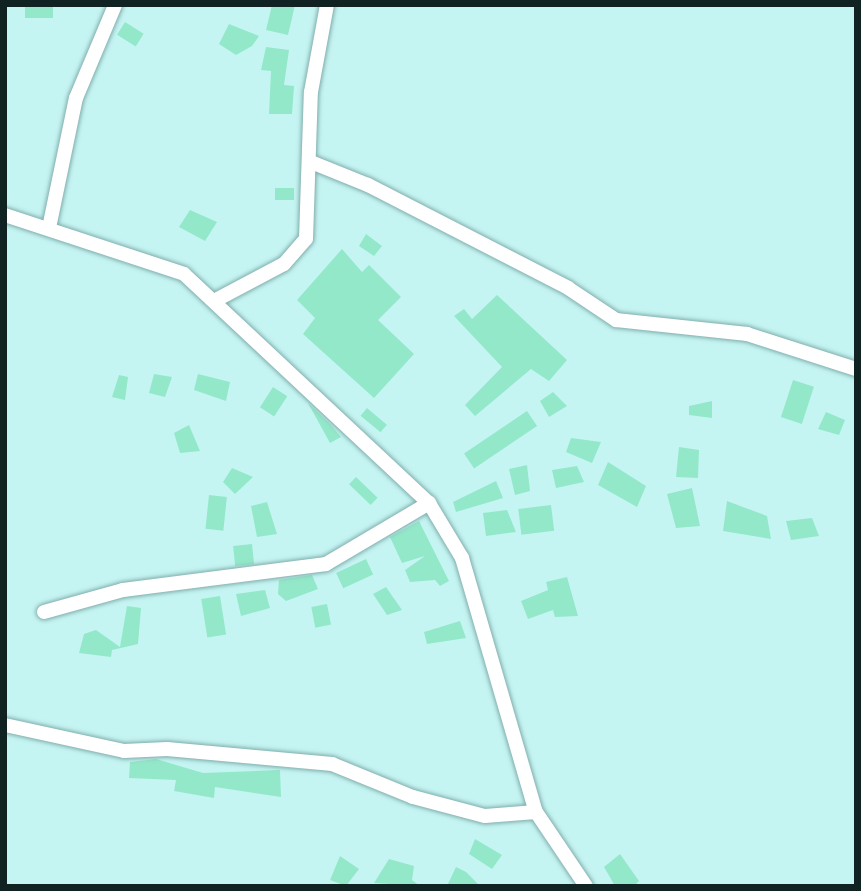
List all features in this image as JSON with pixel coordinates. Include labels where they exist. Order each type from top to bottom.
[{"type":"street","points":[[49,228],[76,98],[115,5]]},
{"type":"street","points":[[214,301],[297,254],[306,239],[312,92],[327,5]]},
{"type":"street","points":[[311,162],[368,185],[568,288],[616,320],[747,334],[856,369]]},
{"type":"street","points":[[5,215],[169,265],[214,301],[429,503],[462,558],[536,812],[586,886]]},
{"type":"street","points":[[44,612],[123,590],[326,564],[429,503]]},
{"type":"street","points":[[5,725],[124,751],[167,749],[332,765],[485,816],[536,812]]},
{"type":"building","points":[[25,5],[53,5],[53,18],[25,18]]},
{"type":"building","points":[[272,5],[295,5],[288,35],[266,30]]},
{"type":"building","points":[[125,22],[144,34],[136,46],[117,35]]},
{"type":"building","points":[[229,24],[259,36],[252,46],[236,55],[219,44]]},
{"type":"building","points":[[266,47],[289,50],[284,85],[294,86],[292,114],[269,114],[271,71],[261,70]]},
{"type":"building","points":[[275,188],[294,188],[294,200],[275,200]]},
{"type":"building","points":[[190,210],[217,222],[205,241],[179,227]]},
{"type":"building","points":[[366,234],[382,246],[374,256],[359,246]]},
{"type":"building","points":[[342,249],[362,272],[369,265],[401,297],[378,320],[414,354],[374,398],[303,334],[315,318],[297,300]]},
{"type":"building","points":[[497,295],[567,360],[549,381],[531,369],[475,416],[465,405],[502,367],[454,316],[464,309],[472,319]]},
{"type":"building","points":[[154,374],[172,377],[165,397],[149,393]]},
{"type":"building","points":[[198,374],[230,382],[226,401],[194,390]]},
{"type":"building","points":[[119,375],[128,377],[125,400],[112,397]]},
{"type":"building","points":[[793,380],[814,387],[802,424],[781,417]]},
{"type":"building","points":[[273,387],[287,396],[274,416],[260,407]]},
{"type":"building","points":[[553,392],[567,406],[549,417],[540,401]]},
{"type":"building","points":[[712,401],[712,418],[689,415],[689,406]]},
{"type":"building","points":[[308,403],[331,425],[341,437],[330,443]]},
{"type":"building","points":[[367,408],[387,425],[380,432],[361,416]]},
{"type":"building","points":[[527,411],[537,426],[474,468],[464,453]]},
{"type":"building","points":[[826,412],[845,420],[839,435],[818,429]]},
{"type":"building","points":[[189,425],[200,451],[180,453],[174,433]]},
{"type":"building","points":[[571,438],[601,442],[592,463],[566,452]]},
{"type":"building","points":[[679,447],[699,450],[698,478],[676,477]]},
{"type":"building","points":[[608,462],[646,486],[637,507],[598,485]]},
{"type":"building","points":[[527,465],[530,491],[515,495],[509,469]]},
{"type":"building","points":[[577,466],[584,482],[556,488],[552,470]]},
{"type":"building","points":[[232,468],[253,477],[235,494],[223,482]]},
{"type":"building","points":[[356,477],[378,498],[371,505],[349,484]]},
{"type":"building","points":[[496,481],[503,498],[456,512],[453,502]]},
{"type":"building","points":[[692,488],[700,526],[676,528],[667,494]]},
{"type":"building","points":[[209,495],[227,497],[223,531],[205,529]]},
{"type":"building","points":[[727,501],[767,516],[771,539],[723,531]]},
{"type":"building","points":[[267,502],[277,534],[257,537],[251,506]]},
{"type":"building","points":[[551,505],[554,531],[521,535],[518,509]]},
{"type":"building","points":[[507,510],[516,532],[486,536],[483,513]]},
{"type":"building","points":[[812,518],[819,536],[791,540],[786,521]]},
{"type":"building","points":[[419,521],[449,581],[440,586],[435,580],[410,582],[405,570],[425,556],[402,563],[390,537]]},
{"type":"building","points":[[252,544],[254,564],[235,566],[233,546]]},
{"type":"building","points":[[366,559],[373,574],[343,588],[336,573]]},
{"type":"building","points":[[312,575],[318,589],[286,601],[278,594],[279,580]]},
{"type":"building","points":[[567,577],[578,616],[555,617],[553,610],[528,619],[521,601],[548,590],[546,582]]},
{"type":"building","points":[[386,587],[402,610],[387,615],[373,594]]},
{"type":"building","points":[[265,590],[270,608],[241,616],[236,594]]},
{"type":"building","points":[[220,596],[226,635],[207,637],[201,599]]},
{"type":"building","points":[[327,604],[331,625],[315,628],[311,607]]},
{"type":"building","points":[[127,606],[141,608],[138,644],[112,650],[111,657],[79,653],[84,634],[96,630],[120,647]]},
{"type":"building","points":[[460,621],[466,638],[427,644],[424,632]]},
{"type":"building","points":[[156,759],[203,773],[280,770],[281,797],[215,787],[214,798],[174,791],[176,780],[129,778],[130,762]]},
{"type":"building","points":[[475,839],[502,855],[492,869],[469,854]]},
{"type":"building","points":[[620,854],[639,881],[634,886],[615,886],[604,867]]},
{"type":"building","points":[[340,856],[359,869],[346,886],[330,880]]},
{"type":"building","points":[[389,859],[414,866],[412,880],[420,886],[374,883]]},
{"type":"building","points":[[456,867],[466,872],[480,886],[447,886]]}]
